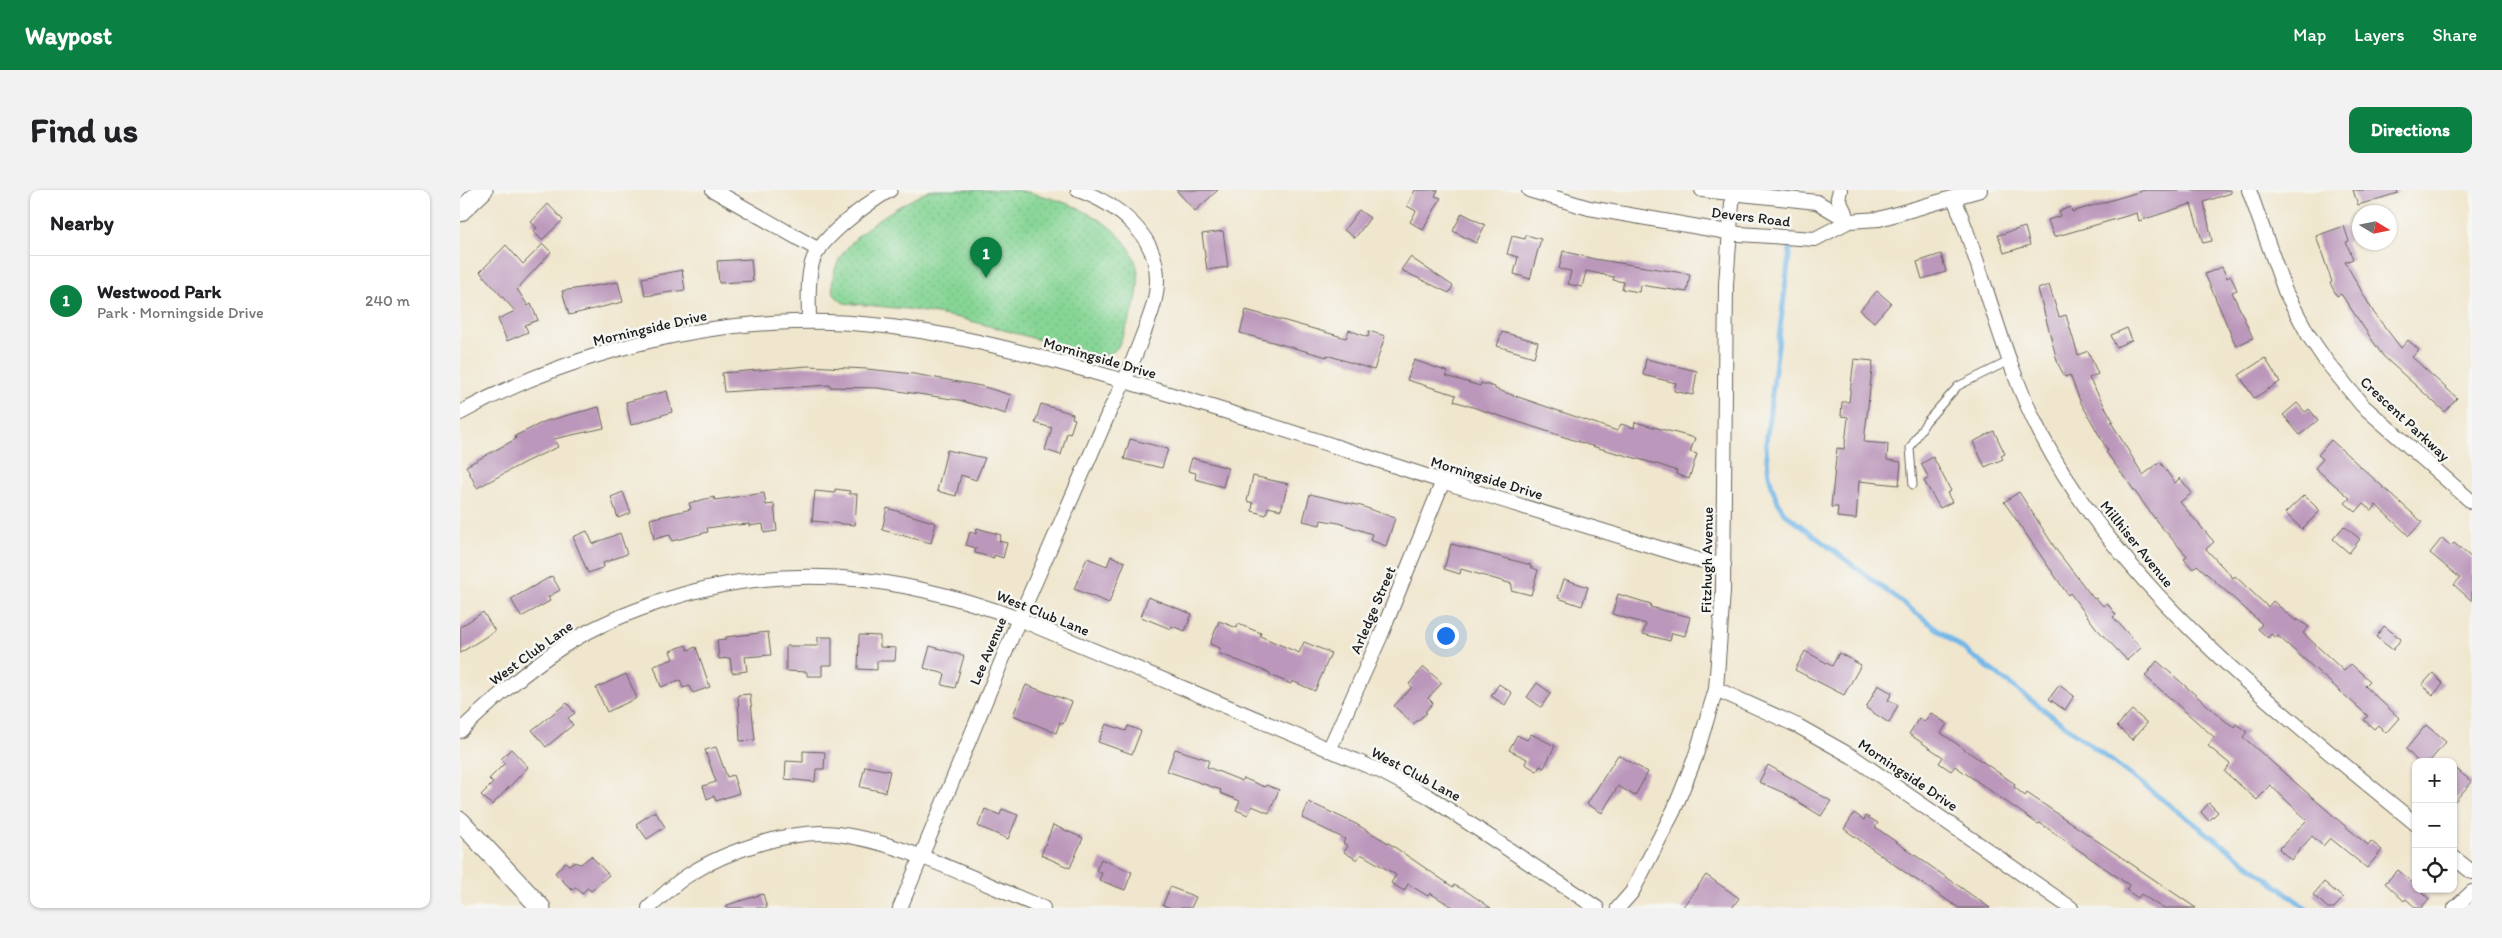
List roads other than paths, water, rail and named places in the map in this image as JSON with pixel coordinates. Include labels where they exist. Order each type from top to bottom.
[{"type":"street","points":[[460,212],[483,190]]},
{"type":"street","points":[[713,190],[819,250]]},
{"type":"street","points":[[809,322],[810,272],[812,263],[819,250],[859,212],[890,190]]},
{"type":"street","name":"Lee Avenue","points":[[900,908],[1019,619],[1110,410],[1125,382],[1156,298],[1156,267],[1147,241],[1130,220],[1104,201],[1078,190]]},
{"type":"street","name":"Devers Road","points":[[1529,190],[1589,208],[1739,234],[1815,239],[1849,221],[1879,219],[1980,190]]},
{"type":"street","name":"Devers Road","points":[[1702,190],[1817,202],[1849,221]]},
{"type":"street","points":[[1840,190],[1838,198],[1849,221]]},
{"type":"street","name":"Crescent Parkway","points":[[2249,190],[2285,291],[2309,336],[2326,362],[2362,405],[2472,502]]},
{"type":"street","name":"Fitzhugh Avenue","points":[[1618,908],[1632,892],[1674,810],[1694,758],[1716,689],[1724,565],[1726,284],[1733,192]]},
{"type":"street","name":"Millhiser Avenue","points":[[1954,198],[1969,236],[2011,360],[2035,421],[2064,475],[2088,512],[2138,575],[2210,647],[2412,821]]},
{"type":"street","name":"Morningside Drive","points":[[460,413],[491,397],[564,367],[661,339],[741,326],[809,322],[880,326],[956,337],[1043,358],[1224,410],[1443,481],[1698,560],[1724,565]]},
{"type":"street","name":"Arledge Street","points":[[1329,750],[1381,635],[1443,481]]},
{"type":"street","name":"West Club Lane","points":[[460,731],[530,671],[577,638],[621,616],[670,598],[728,583],[804,576],[839,576],[885,581],[973,602],[1019,619],[1380,772],[1428,796],[1597,908]]},
{"type":"street","name":"Morningside Drive","points":[[1716,689],[1798,726],[1853,757],[2071,908]]},
{"type":"street","points":[[460,821],[542,908]]},
{"type":"street","points":[[649,908],[690,873],[736,852],[779,838],[836,834],[866,840],[920,857],[1043,908]]},
{"type":"street","points":[[2457,860],[2472,872]]},
{"type":"street","points":[[2455,908],[2472,892]]},
{"type":"lane","points":[[1913,485],[1910,448],[1926,422],[1958,386],[2011,360]]},
{"type":"waterway","points":[[1790,248],[1766,443],[1770,480],[1775,496],[1784,513],[2306,908]]},
{"type":"place","name":"Westwood Park","points":[[986,278]]}]
